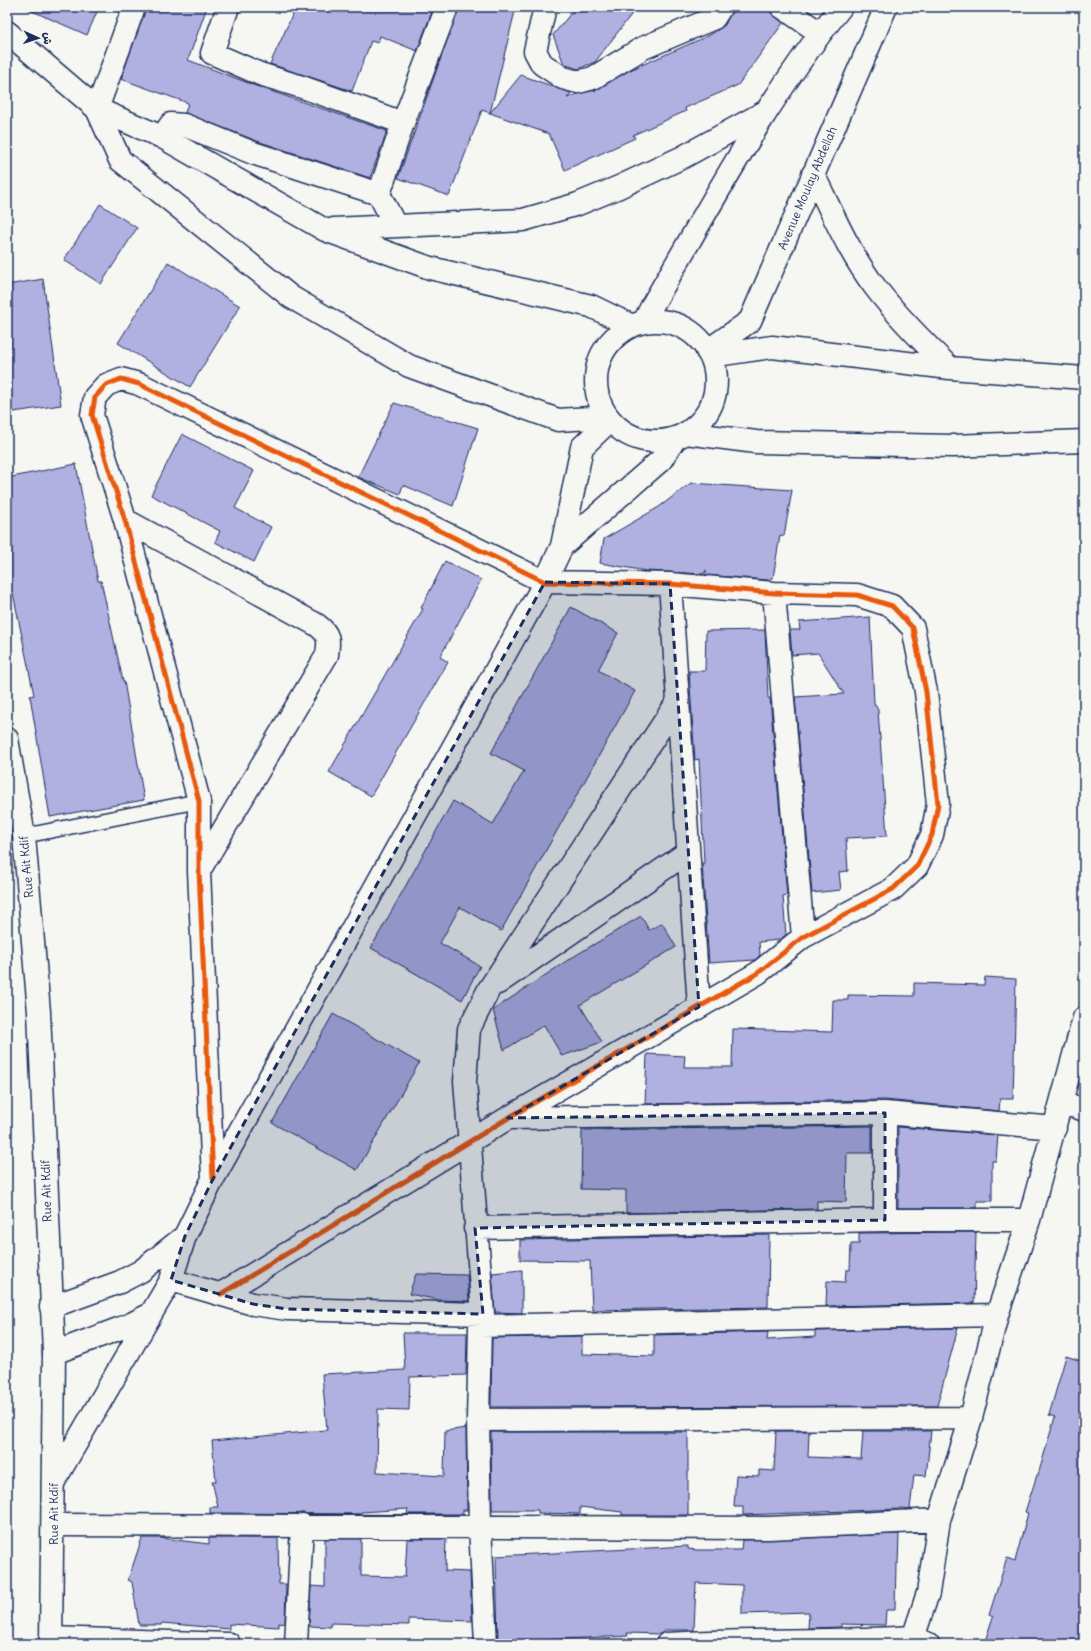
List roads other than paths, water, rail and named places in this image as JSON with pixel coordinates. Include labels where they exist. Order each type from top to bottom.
[{"type":"street","points":[[134,7],[97,109],[120,160],[291,297],[409,366],[558,420],[609,419]]},
{"type":"street","points":[[228,7],[212,53],[260,74],[305,88],[403,123]]},
{"type":"street","points":[[394,225],[379,194],[403,123],[447,7]]},
{"type":"street","points":[[545,7],[535,51],[542,64],[563,78],[578,82],[593,78],[643,48],[714,18],[721,7]]},
{"type":"street","points":[[782,7],[820,33]]},
{"type":"street","points":[[638,324],[653,304],[765,112],[820,33],[841,7]]},
{"type":"street","name":"Avenue Moulay Abdellah","points":[[708,354],[750,321],[886,7]]},
{"type":"street","points":[[7,32],[97,109],[162,137],[325,230],[430,268],[591,306],[638,324]]},
{"type":"street","points":[[325,230],[394,225],[523,220],[578,204],[619,187],[683,157],[765,112]]},
{"type":"street","points":[[162,137],[170,124],[184,125],[253,153],[379,194]]},
{"type":"street","points":[[813,174],[846,240],[874,286],[906,325],[950,368]]},
{"type":"street","points":[[658,321],[671,323],[683,328],[694,335],[708,354],[714,368],[715,393],[705,416],[696,426],[680,436],[663,442],[637,439],[626,434],[609,419],[600,403],[596,388],[596,372],[601,357],[609,344],[620,333],[638,324],[658,321]]},
{"type":"street","points":[[708,354],[772,347],[950,368],[1084,378]]},
{"type":"street","points":[[214,1179],[199,871],[198,801],[125,520],[92,416],[92,405],[100,390],[113,381],[121,379],[139,384],[545,582],[670,584],[774,593],[857,595],[892,606],[913,628],[926,692],[938,804],[932,835],[917,866],[893,889],[802,938],[758,973],[508,1118],[221,1294]]},
{"type":"street","points":[[53,1483],[171,1280],[185,1236],[214,1179],[545,582],[562,546],[582,447],[609,419]]},
{"type":"street","points":[[680,436],[756,442],[953,446],[1084,441]]},
{"type":"street","points":[[562,546],[661,460],[680,436]]},
{"type":"street","points":[[125,520],[317,625],[325,631],[329,641],[327,655],[199,871]]},
{"type":"street","points":[[670,584],[699,1007]]},
{"type":"street","points":[[774,593],[802,938]]},
{"type":"street","points":[[486,1644],[480,1526],[478,1420],[482,1320],[465,1081],[469,1029],[489,989],[678,701]]},
{"type":"street","name":"Rue Ait Kdif","points":[[7,739],[24,836],[39,1012],[54,1353],[51,1641]]},
{"type":"street","points":[[489,989],[688,852]]},
{"type":"street","points":[[667,1644],[812,1641],[918,1642],[928,1593],[939,1520],[971,1418],[997,1315],[1029,1220],[1084,1018]]},
{"type":"street","points":[[1062,1102],[1084,1110]]},
{"type":"street","points":[[508,1118],[885,1113],[1055,1128]]},
{"type":"street","points":[[884,1220],[885,1113]]},
{"type":"street","points":[[475,1228],[884,1220],[1029,1220]]},
{"type":"street","points":[[52,1307],[120,1282],[142,1271],[185,1236]]},
{"type":"street","points":[[171,1280],[254,1304],[287,1308],[482,1320],[997,1315]]},
{"type":"street","points":[[54,1353],[129,1325],[151,1314]]},
{"type":"street","points":[[478,1420],[971,1418]]},
{"type":"street","points":[[53,1525],[769,1528],[939,1520]]},
{"type":"street","points":[[296,1644],[302,1526]]},
{"type":"street","points":[[51,1641],[229,1644]]},
{"type":"lane","points":[[24,836],[198,801]]}]
